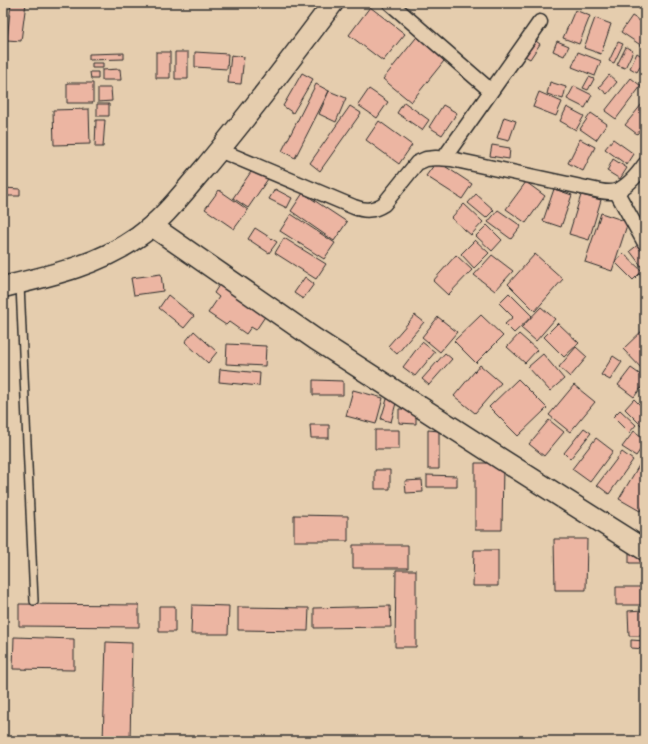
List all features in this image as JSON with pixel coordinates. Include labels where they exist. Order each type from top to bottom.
[{"type":"street","points":[[12,285],[75,268],[104,256],[138,237],[152,226],[170,209],[219,150],[333,3]]},
{"type":"street","points":[[390,3],[491,91]]},
{"type":"street","points":[[444,158],[540,22]]},
{"type":"street","points":[[219,150],[354,207],[370,210],[378,208],[384,204],[417,163],[426,159],[444,158],[610,192],[616,191],[630,180],[645,164]]},
{"type":"street","points":[[616,191],[645,243]]},
{"type":"street","points":[[152,226],[315,339],[645,550]]},
{"type":"lane","points":[[12,285],[34,601]]},
{"type":"building","points":[[11,3],[26,3],[21,41],[7,40]]},
{"type":"building","points":[[636,3],[645,3],[645,13],[634,5]]},
{"type":"building","points":[[370,7],[405,34],[383,61],[349,35]]},
{"type":"building","points":[[575,10],[590,16],[579,44],[563,38]]},
{"type":"building","points":[[632,16],[645,24],[645,48],[621,32]]},
{"type":"building","points":[[595,18],[611,24],[601,54],[584,48]]},
{"type":"building","points":[[420,33],[448,56],[411,102],[383,79]]},
{"type":"building","points":[[533,39],[540,44],[530,59],[523,55]]},
{"type":"building","points":[[557,41],[569,46],[564,56],[553,51]]},
{"type":"building","points":[[618,42],[623,44],[614,63],[609,61]]},
{"type":"building","points":[[626,47],[633,51],[625,68],[617,65]]},
{"type":"building","points":[[156,52],[170,52],[170,78],[156,78]]},
{"type":"building","points":[[175,52],[188,52],[188,79],[175,79]]},
{"type":"building","points":[[195,52],[228,54],[227,69],[195,67]]},
{"type":"building","points":[[578,52],[601,61],[595,76],[572,67]]},
{"type":"building","points":[[124,53],[124,59],[89,60],[89,54]]},
{"type":"building","points":[[637,53],[645,58],[637,72],[630,68]]},
{"type":"building","points":[[231,55],[244,57],[241,84],[228,83]]},
{"type":"building","points":[[92,63],[103,63],[103,68],[92,68]]},
{"type":"building","points":[[120,69],[121,80],[102,80],[102,70]]},
{"type":"building","points":[[90,72],[98,72],[98,79],[91,79]]},
{"type":"building","points":[[302,73],[313,79],[293,113],[283,106]]},
{"type":"building","points":[[609,75],[617,82],[607,94],[599,87]]},
{"type":"building","points":[[589,77],[594,79],[588,90],[583,88]]},
{"type":"building","points":[[631,78],[641,86],[616,119],[605,111]]},
{"type":"building","points":[[550,82],[566,87],[563,99],[547,94]]},
{"type":"building","points":[[67,83],[93,83],[93,103],[67,103]]},
{"type":"building","points":[[316,84],[329,91],[295,158],[282,151]]},
{"type":"building","points":[[574,86],[592,95],[585,108],[567,99]]},
{"type":"building","points":[[98,88],[111,88],[112,101],[98,102]]},
{"type":"building","points":[[369,89],[388,102],[377,118],[358,105]]},
{"type":"building","points":[[329,91],[346,98],[336,122],[319,114]]},
{"type":"building","points":[[539,92],[562,102],[556,116],[533,107]]},
{"type":"building","points":[[404,102],[429,120],[422,130],[397,113]]},
{"type":"building","points":[[97,104],[109,104],[109,116],[97,116]]},
{"type":"building","points":[[642,104],[645,106],[645,124],[637,134],[625,125]]},
{"type":"building","points":[[443,105],[457,113],[442,135],[429,127]]},
{"type":"building","points":[[350,106],[361,113],[320,171],[310,163]]},
{"type":"building","points":[[567,107],[584,116],[576,130],[560,121]]},
{"type":"building","points":[[89,109],[90,144],[54,145],[53,110]]},
{"type":"building","points":[[591,113],[607,124],[596,140],[580,129]]},
{"type":"building","points":[[504,117],[516,121],[509,141],[497,138]]},
{"type":"building","points":[[96,120],[105,120],[103,147],[95,147]]},
{"type":"building","points":[[379,121],[412,145],[399,164],[366,140]]},
{"type":"building","points":[[580,139],[595,147],[583,171],[568,163]]},
{"type":"building","points":[[613,139],[634,154],[627,165],[605,149]]},
{"type":"building","points":[[492,145],[510,148],[509,159],[490,156]]},
{"type":"building","points":[[613,159],[627,168],[620,179],[607,171]]},
{"type":"building","points":[[437,161],[472,184],[462,199],[426,176]]},
{"type":"building","points":[[255,166],[270,176],[248,208],[233,198]]},
{"type":"building","points":[[526,182],[545,196],[526,223],[506,209]]},
{"type":"building","points":[[3,188],[20,189],[20,196],[3,196]]},
{"type":"building","points":[[275,189],[292,198],[287,208],[269,199]]},
{"type":"building","points":[[554,189],[572,195],[561,227],[543,221]]},
{"type":"building","points":[[219,190],[248,210],[234,229],[205,209]]},
{"type":"building","points":[[303,193],[347,222],[334,241],[291,211]]},
{"type":"building","points":[[476,194],[494,210],[486,218],[468,203]]},
{"type":"building","points":[[581,195],[601,200],[589,240],[569,234]]},
{"type":"building","points":[[464,204],[483,222],[471,235],[451,218]]},
{"type":"building","points":[[498,210],[521,226],[511,239],[488,222]]},
{"type":"building","points":[[601,213],[628,222],[612,271],[585,262]]},
{"type":"building","points":[[291,214],[335,243],[324,259],[280,231]]},
{"type":"building","points":[[487,225],[502,240],[492,251],[476,236]]},
{"type":"building","points":[[255,228],[277,242],[269,253],[248,239]]},
{"type":"building","points":[[284,238],[326,264],[316,279],[275,253]]},
{"type":"building","points":[[475,240],[489,253],[474,268],[461,254]]},
{"type":"building","points":[[639,244],[645,252],[645,264],[642,267],[630,251]]},
{"type":"building","points":[[623,253],[642,271],[633,280],[615,262]]},
{"type":"building","points":[[535,254],[563,279],[535,311],[508,284]]},
{"type":"building","points":[[456,255],[472,270],[448,295],[433,281]]},
{"type":"building","points":[[492,255],[513,271],[495,291],[474,275]]},
{"type":"building","points":[[161,274],[163,291],[134,295],[131,278]]},
{"type":"building","points":[[305,277],[314,284],[303,299],[294,293]]},
{"type":"building","points":[[219,285],[266,315],[256,330],[251,327],[246,334],[229,322],[226,325],[208,313],[219,297],[214,293]]},
{"type":"building","points":[[509,293],[532,316],[514,333],[505,324],[513,317],[499,303]]},
{"type":"building","points":[[168,295],[194,316],[184,328],[159,308]]},
{"type":"building","points":[[541,307],[555,319],[536,341],[521,328]]},
{"type":"building","points":[[415,315],[424,322],[397,354],[388,346]]},
{"type":"building","points":[[481,315],[503,336],[476,363],[454,341]]},
{"type":"building","points":[[438,317],[457,332],[440,352],[422,337]]},
{"type":"building","points":[[558,323],[579,343],[564,357],[544,337]]},
{"type":"building","points":[[645,328],[645,372],[623,349]]},
{"type":"building","points":[[194,331],[217,352],[208,363],[185,342]]},
{"type":"building","points":[[519,334],[537,350],[525,363],[507,347]]},
{"type":"building","points":[[422,342],[435,352],[415,376],[403,367]]},
{"type":"building","points":[[227,344],[266,346],[265,366],[226,364]]},
{"type":"building","points":[[576,347],[587,357],[570,377],[559,367]]},
{"type":"building","points":[[445,353],[452,359],[429,385],[422,379]]},
{"type":"building","points":[[543,354],[564,379],[550,391],[528,367]]},
{"type":"building","points":[[613,356],[622,362],[610,380],[601,375]]},
{"type":"building","points":[[480,365],[501,383],[475,413],[454,396]]},
{"type":"building","points":[[631,368],[645,378],[645,383],[634,397],[618,385]]},
{"type":"building","points":[[220,369],[260,373],[259,386],[219,382]]},
{"type":"building","points":[[518,379],[547,408],[518,436],[489,407]]},
{"type":"building","points":[[313,380],[343,381],[343,395],[313,395]]},
{"type":"building","points":[[574,385],[595,402],[570,432],[549,415]]},
{"type":"building","points":[[353,390],[383,398],[376,424],[346,416]]},
{"type":"building","points":[[388,396],[397,399],[391,422],[381,419]]},
{"type":"building","points":[[634,399],[645,410],[644,428],[625,409]]},
{"type":"building","points":[[399,409],[416,409],[416,424],[399,423]]},
{"type":"building","points":[[620,410],[636,425],[629,433],[613,417]]},
{"type":"building","points":[[549,420],[564,432],[544,456],[529,444]]},
{"type":"building","points":[[310,425],[329,425],[329,438],[311,438]]},
{"type":"building","points":[[584,428],[591,433],[570,459],[564,453]]},
{"type":"building","points":[[375,430],[399,430],[399,449],[375,449]]},
{"type":"building","points":[[428,430],[439,431],[439,469],[428,469]]},
{"type":"building","points":[[634,431],[645,439],[645,443],[636,456],[622,447]]},
{"type":"building","points":[[596,438],[613,451],[590,482],[572,469]]},
{"type":"building","points":[[622,452],[633,460],[609,494],[597,485]]},
{"type":"building","points":[[641,462],[645,465],[645,503],[640,511],[619,499]]},
{"type":"building","points":[[475,463],[503,463],[502,530],[475,530]]},
{"type":"building","points":[[375,470],[390,470],[390,489],[375,489]]},
{"type":"building","points":[[427,475],[457,476],[457,487],[427,487]]},
{"type":"building","points":[[422,480],[423,492],[406,493],[405,481]]},
{"type":"building","points":[[294,515],[348,516],[348,541],[294,541]]},
{"type":"building","points":[[554,539],[587,539],[586,590],[555,590]]},
{"type":"building","points":[[353,545],[408,545],[408,568],[353,568]]},
{"type":"building","points":[[629,548],[641,548],[641,563],[629,563]]},
{"type":"building","points":[[474,550],[498,550],[498,586],[473,586]]},
{"type":"building","points":[[643,559],[645,559],[645,586],[643,586]]},
{"type":"building","points":[[3,563],[4,563],[3,654]]},
{"type":"building","points":[[396,570],[416,570],[416,647],[395,647]]},
{"type":"building","points":[[616,587],[641,587],[641,605],[616,605]]},
{"type":"building","points":[[19,604],[139,605],[139,627],[19,626]]},
{"type":"building","points":[[192,605],[229,606],[228,634],[191,634]]},
{"type":"building","points":[[159,606],[175,606],[175,632],[159,632]]},
{"type":"building","points":[[390,606],[391,627],[314,628],[314,608]]},
{"type":"building","points":[[238,607],[309,608],[308,631],[238,630]]},
{"type":"building","points":[[643,610],[643,636],[629,636],[628,611]]},
{"type":"building","points":[[14,637],[74,639],[74,670],[13,669]]},
{"type":"building","points":[[631,640],[645,641],[645,649],[631,648]]},
{"type":"building","points":[[106,642],[132,643],[130,741],[103,741]]}]
